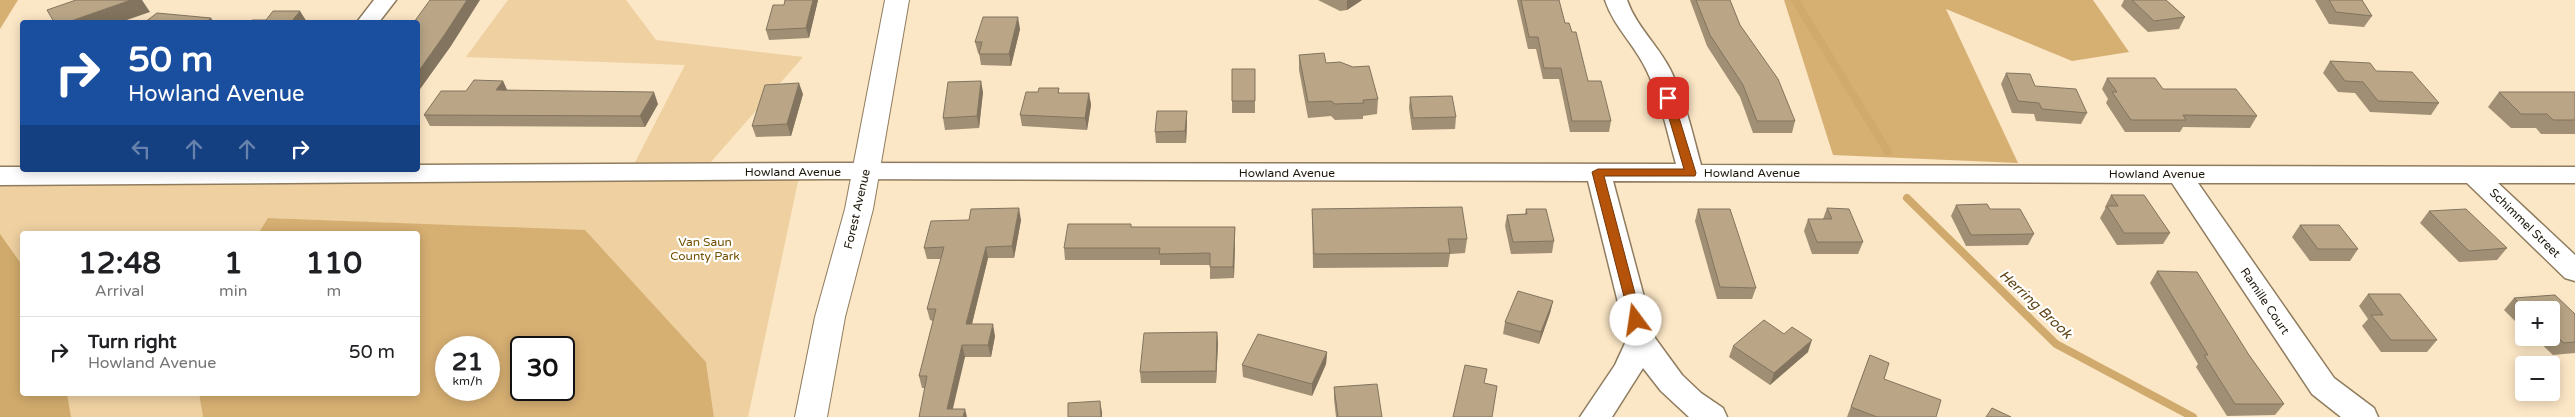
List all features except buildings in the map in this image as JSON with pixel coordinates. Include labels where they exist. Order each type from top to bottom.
[{"type":"main road","name":"Forest Avenue","points":[[811,417],[830,318],[866,172],[897,0]]},
{"type":"street","points":[[370,20],[385,0]]},
{"type":"street","points":[[1616,0],[1627,27],[1650,55],[1659,71],[1691,173]]},
{"type":"street","name":"Howland Avenue","points":[[0,176],[256,172],[1598,172],[2575,175]]},
{"type":"street","points":[[1598,172],[1641,339],[1654,364],[1678,391],[1712,417]]},
{"type":"street","name":"Ramille Court","points":[[2178,174],[2323,386],[2363,417]]},
{"type":"street","name":"Schimmel Street","points":[[2474,175],[2575,271]]},
{"type":"street","points":[[1595,417],[1628,370],[1641,339]]},
{"type":"green space","name":"Van Saun County Park","points":[[508,0],[626,0],[656,40],[803,57],[703,171],[800,172],[748,417],[714,417],[706,362],[585,231],[269,218],[260,231],[20,231],[20,396],[199,396],[203,417],[0,417],[0,169],[20,169],[20,172],[630,172],[685,65],[466,57]]},
{"type":"shaded area","points":[[0,0],[18,0],[0,29]]},
{"type":"shaded area","points":[[1784,0],[2093,0],[2129,52],[2072,61],[1946,9],[2018,163],[1833,155]]},
{"type":"shaded area","points":[[268,218],[585,230],[706,362],[714,417],[203,417],[199,396],[420,396],[420,231],[260,231]]},
{"type":"shaded area","points":[[0,234],[20,262],[20,396],[67,396],[71,417],[0,417]]},
{"type":"waterway","name":"Herring Brook","points":[[1795,0],[1888,152]]},
{"type":"waterway","name":"Herring Brook","points":[[1907,198],[2056,344],[2193,417]]},
{"type":"route","points":[[1636,320],[1598,172],[1691,173],[1668,98]]}]
